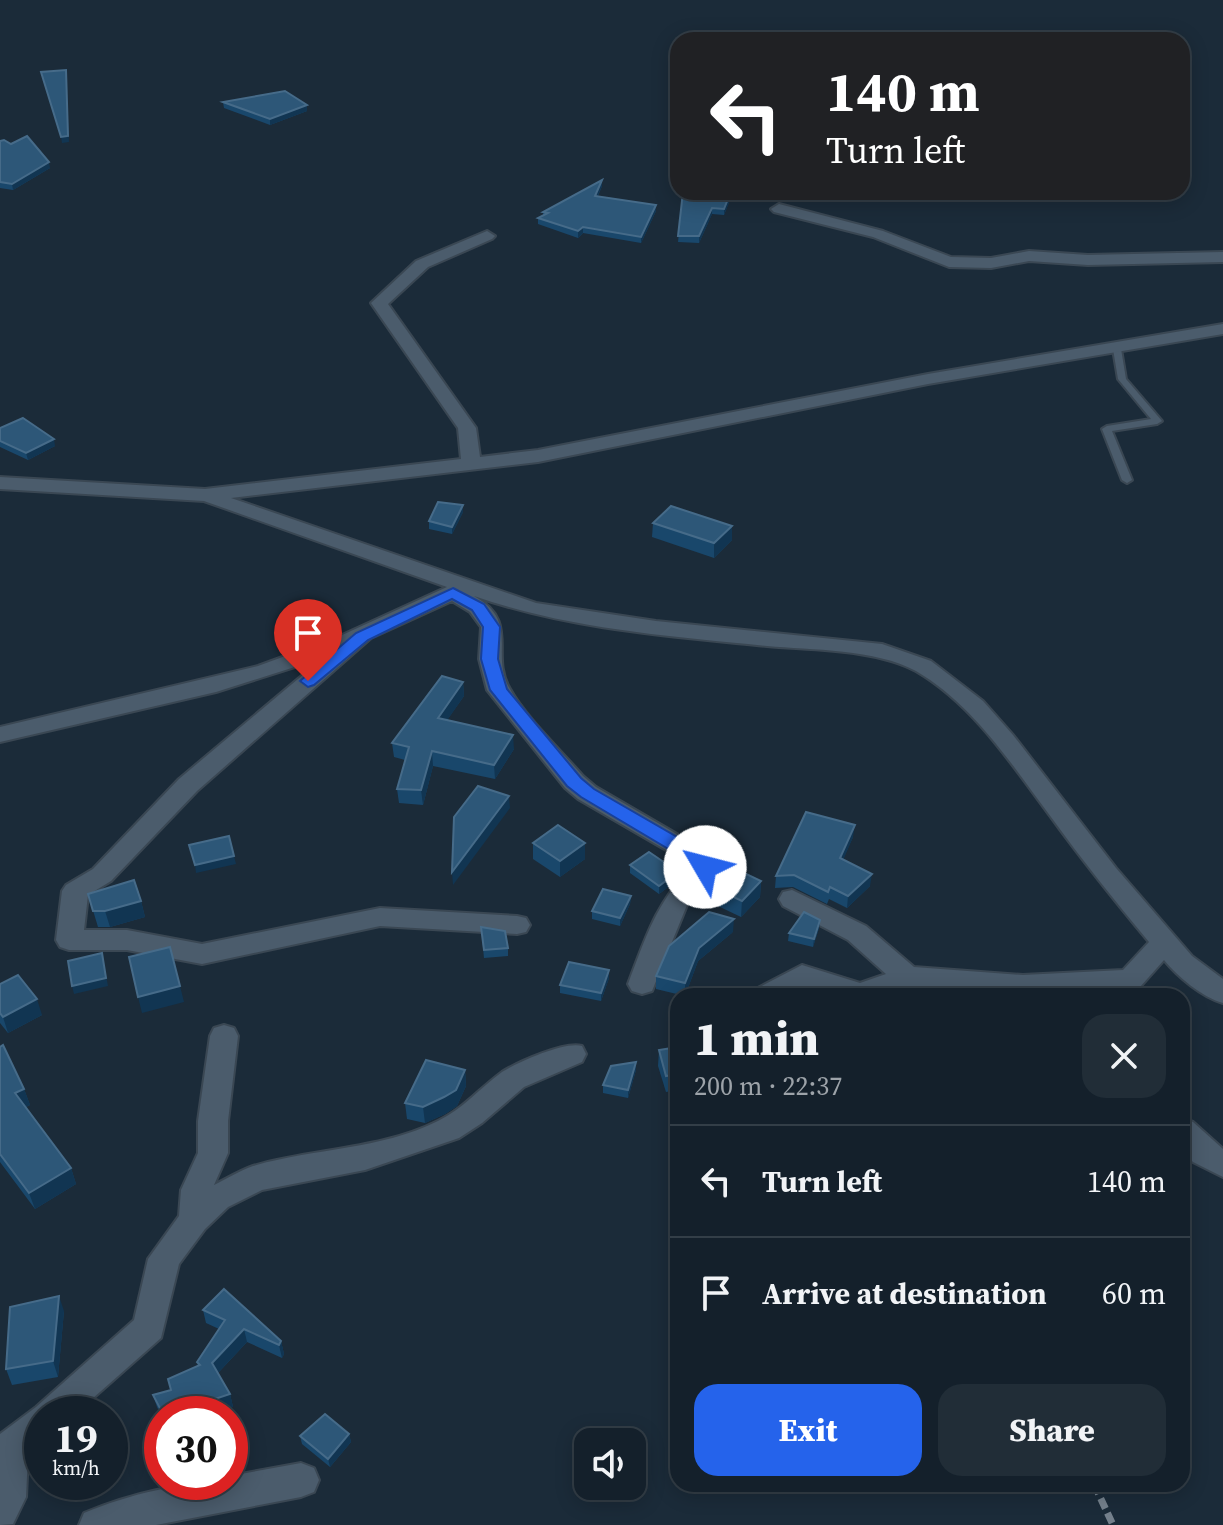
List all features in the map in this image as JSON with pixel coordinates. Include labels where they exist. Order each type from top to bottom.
[{"type":"street","points":[[779,209],[878,234],[949,262],[991,263],[1029,256],[1088,260],[1223,257]]},
{"type":"street","points":[[471,464],[467,428],[434,386],[379,303],[422,264],[487,236]]},
{"type":"street","points":[[0,483],[205,495],[471,464],[653,436],[943,376],[1223,329]]},
{"type":"street","points":[[205,495],[458,588],[532,609],[561,615],[882,651],[923,666],[975,706],[1005,740],[1107,874],[1182,963],[1223,993]]},
{"type":"street","points":[[0,735],[238,679],[362,636],[458,588]]},
{"type":"street","points":[[458,588],[478,607],[492,627],[490,659],[498,690],[574,782],[587,793],[704,861],[705,867],[684,888],[662,928],[642,984]]},
{"type":"street","points":[[362,636],[188,785],[102,875],[75,891],[69,940],[127,940],[202,954],[380,917],[517,925]]},
{"type":"street","points":[[792,899],[857,933],[905,987],[1023,985],[1124,988],[1164,942]]},
{"type":"street","points":[[780,988],[802,975],[842,988]]},
{"type":"street","points":[[194,1220],[196,1190],[213,1153],[213,1121],[224,1036]]},
{"type":"street","points":[[71,1396],[149,1328],[164,1259],[194,1220],[217,1198],[256,1178],[365,1158],[448,1130],[472,1115],[514,1079],[572,1054]]},
{"type":"street","points":[[1190,1138],[1204,1153],[1223,1165]]},
{"type":"street","points":[[0,1512],[8,1497],[11,1447],[24,1436]]},
{"type":"street","points":[[97,1525],[162,1506],[301,1480]]},
{"type":"lane","points":[[1117,349],[1122,379],[1157,421],[1107,429],[1127,480]]},
{"type":"path","points":[[1098,1492],[1113,1525]]},
{"type":"building","points":[[66,70],[68,136],[61,137],[41,72]]},
{"type":"building","points":[[285,91],[307,105],[270,119],[223,102]]},
{"type":"building","points":[[27,136],[49,162],[12,184],[0,182],[0,141],[11,144]]},
{"type":"building","points":[[602,180],[595,196],[656,205],[641,237],[583,227],[578,231],[538,218],[548,213],[543,212]]},
{"type":"building","points":[[682,200],[728,200],[724,209],[712,208],[699,236],[678,236]]},
{"type":"building","points":[[23,418],[54,439],[26,453],[0,441],[0,428]]},
{"type":"building","points":[[438,502],[463,505],[452,527],[429,521]]},
{"type":"building","points":[[671,506],[732,526],[714,543],[653,523]]},
{"type":"building","points":[[442,676],[463,682],[438,718],[513,735],[494,765],[432,751],[421,790],[397,789],[409,747],[392,743]]},
{"type":"building","points":[[478,786],[509,796],[452,872],[454,817]]},
{"type":"building","points":[[806,812],[855,825],[840,858],[872,874],[848,896],[830,887],[828,892],[794,875],[776,876]]},
{"type":"building","points":[[558,825],[585,843],[560,861],[533,843]]},
{"type":"building","points":[[229,836],[234,856],[195,865],[189,845]]},
{"type":"building","points":[[649,852],[671,867],[671,877],[659,886],[630,865]]},
{"type":"building","points":[[719,861],[761,881],[742,901],[699,881]]},
{"type":"building","points":[[134,880],[141,901],[105,911],[93,911],[88,894]]},
{"type":"building","points":[[603,889],[631,896],[620,918],[592,911]]},
{"type":"building","points":[[709,912],[734,919],[699,948],[685,983],[656,976],[669,946]]},
{"type":"building","points":[[804,912],[820,920],[814,939],[789,933]]},
{"type":"building","points":[[481,927],[505,931],[508,948],[484,950]]},
{"type":"building","points":[[170,947],[180,986],[138,997],[129,957]]},
{"type":"building","points":[[102,953],[106,978],[72,986],[68,961]]},
{"type":"building","points":[[569,962],[609,970],[601,993],[560,985]]},
{"type":"building","points":[[18,975],[37,999],[3,1017],[0,1013],[0,984]]},
{"type":"building","points":[[3,1045],[24,1089],[15,1093],[71,1168],[29,1193],[0,1154],[0,1047]]},
{"type":"building","points":[[670,1048],[670,1075],[666,1076],[659,1050]]},
{"type":"building","points":[[426,1060],[465,1070],[456,1090],[444,1097],[423,1107],[405,1103]]},
{"type":"building","points":[[636,1062],[628,1090],[603,1085],[611,1066]]},
{"type":"building","points":[[224,1289],[281,1341],[279,1345],[244,1329],[212,1363],[230,1394],[154,1396],[171,1390],[168,1379],[200,1365],[197,1362],[225,1320],[203,1310]]},
{"type":"building","points":[[59,1296],[53,1361],[6,1369],[10,1307]]},
{"type":"building","points":[[325,1414],[349,1434],[328,1459],[300,1436]]},
{"type":"route","points":[[308,681],[362,636],[453,593],[464,598],[478,607],[492,627],[490,659],[498,690],[574,782],[587,793],[704,861],[705,867]]}]
